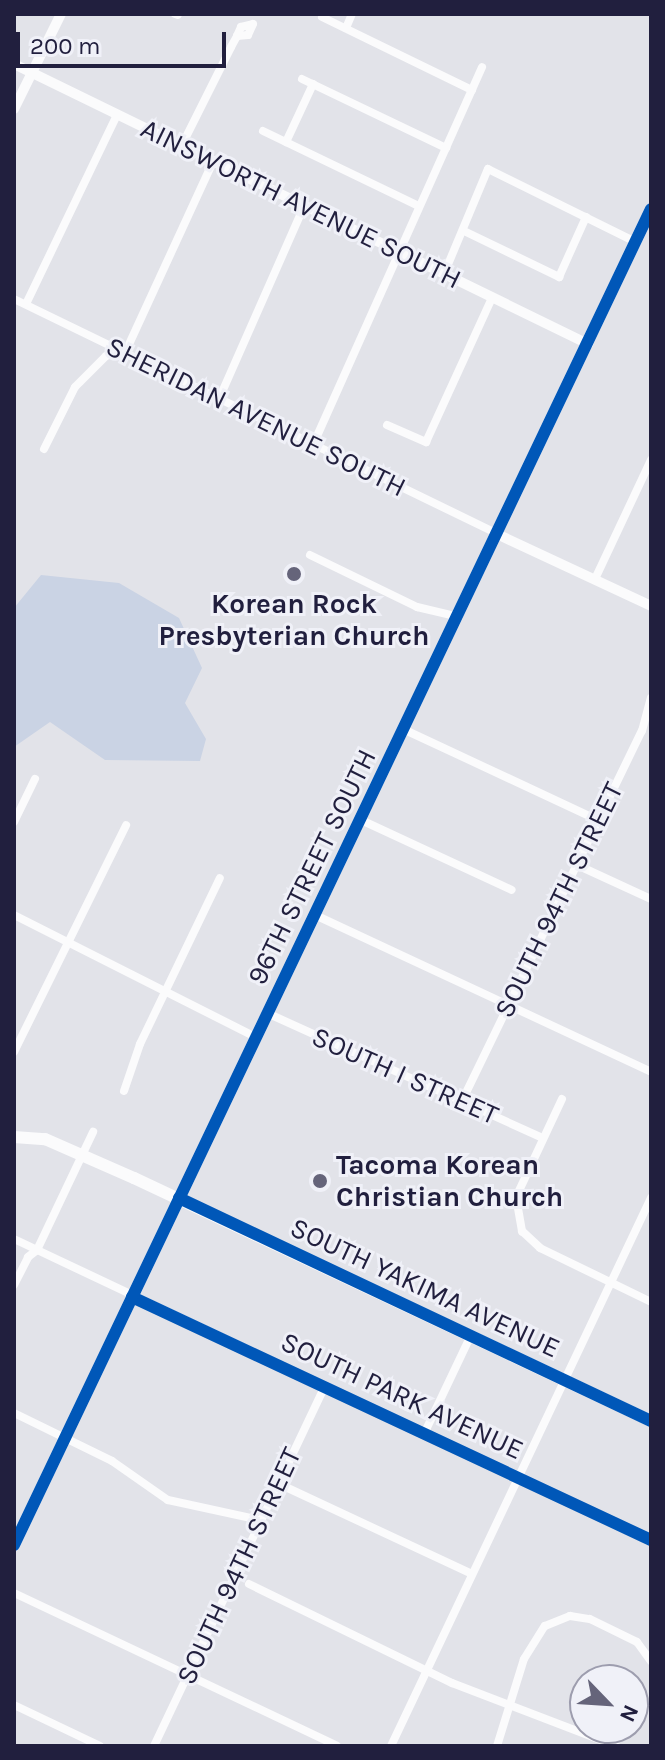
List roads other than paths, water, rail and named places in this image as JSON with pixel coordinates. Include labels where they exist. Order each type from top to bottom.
[{"type":"main road","name":"96TH STREET SOUTH","points":[[14,1545],[267,1013],[460,617],[651,209]]},
{"type":"main road","name":"SOUTH YAKIMA AVENUE","points":[[20,1137],[82,1155],[179,1198],[651,1421]]},
{"type":"street","points":[[14,109],[61,14]]},
{"type":"street","points":[[346,28],[352,14]]},
{"type":"street","points":[[322,17],[472,90]]},
{"type":"street","points":[[181,147],[237,36]]},
{"type":"street","name":"AINSWORTH AVENUE SOUTH","points":[[14,64],[588,344]]},
{"type":"street","points":[[313,445],[482,67]]},
{"type":"street","points":[[302,79],[446,148]]},
{"type":"street","points":[[286,142],[313,84]]},
{"type":"street","points":[[26,304],[117,115]]},
{"type":"street","points":[[263,131],[419,206]]},
{"type":"street","points":[[44,449],[75,387],[106,356],[123,352],[213,162]]},
{"type":"street","points":[[444,274],[488,169],[636,242]]},
{"type":"street","points":[[219,399],[304,206]]},
{"type":"street","points":[[464,231],[559,277],[586,217]]},
{"type":"street","points":[[387,425],[426,442],[492,298]]},
{"type":"street","name":"SHERIDAN AVENUE SOUTH","points":[[14,299],[499,535]]},
{"type":"street","points":[[595,579],[651,460]]},
{"type":"street","points":[[499,535],[651,606]]},
{"type":"street","points":[[310,555],[417,607],[460,617]]},
{"type":"street","name":"SOUTH 94TH STREET","points":[[462,1101],[598,820],[646,733],[651,698]]},
{"type":"street","points":[[405,730],[598,820]]},
{"type":"street","points":[[14,822],[35,779]]},
{"type":"street","points":[[361,820],[512,890]]},
{"type":"street","points":[[14,1052],[126,825]]},
{"type":"street","points":[[577,865],[651,899]]},
{"type":"street","points":[[124,1091],[166,991],[220,878]]},
{"type":"street","points":[[14,915],[256,1037]]},
{"type":"street","points":[[315,915],[651,1072]]},
{"type":"street","name":"SOUTH I STREET","points":[[267,1013],[543,1138]]},
{"type":"street","points":[[562,1099],[516,1197],[522,1231],[540,1248],[651,1302]]},
{"type":"street","points":[[14,1128],[20,1137]]},
{"type":"street","points":[[14,1285],[37,1250],[93,1132]]},
{"type":"street","points":[[391,1746],[651,1198]]},
{"type":"street","name":"SOUTH PARK AVENUE","points":[[14,1239],[651,1540]]},
{"type":"street","points":[[424,1434],[470,1337]]},
{"type":"street","name":"SOUTH 94TH STREET","points":[[154,1746],[325,1386]]},
{"type":"street","points":[[14,1413],[121,1466],[162,1497],[260,1520]]},
{"type":"street","points":[[277,1483],[472,1574]]},
{"type":"street","points":[[249,1584],[427,1670],[615,1746]]},
{"type":"street","points":[[14,1593],[337,1746]]},
{"type":"street","points":[[497,1746],[508,1704],[532,1641],[545,1626],[583,1618],[640,1645],[651,1661]]},
{"type":"street","points":[[640,1645],[651,1644]]},
{"type":"street","points":[[14,1705],[100,1746]]},
{"type":"place","name":"Korean Rock Presbyterian Church","points":[[294,574]]},
{"type":"place","name":"Tacoma Korean Christian Church","points":[[320,1181]]}]
